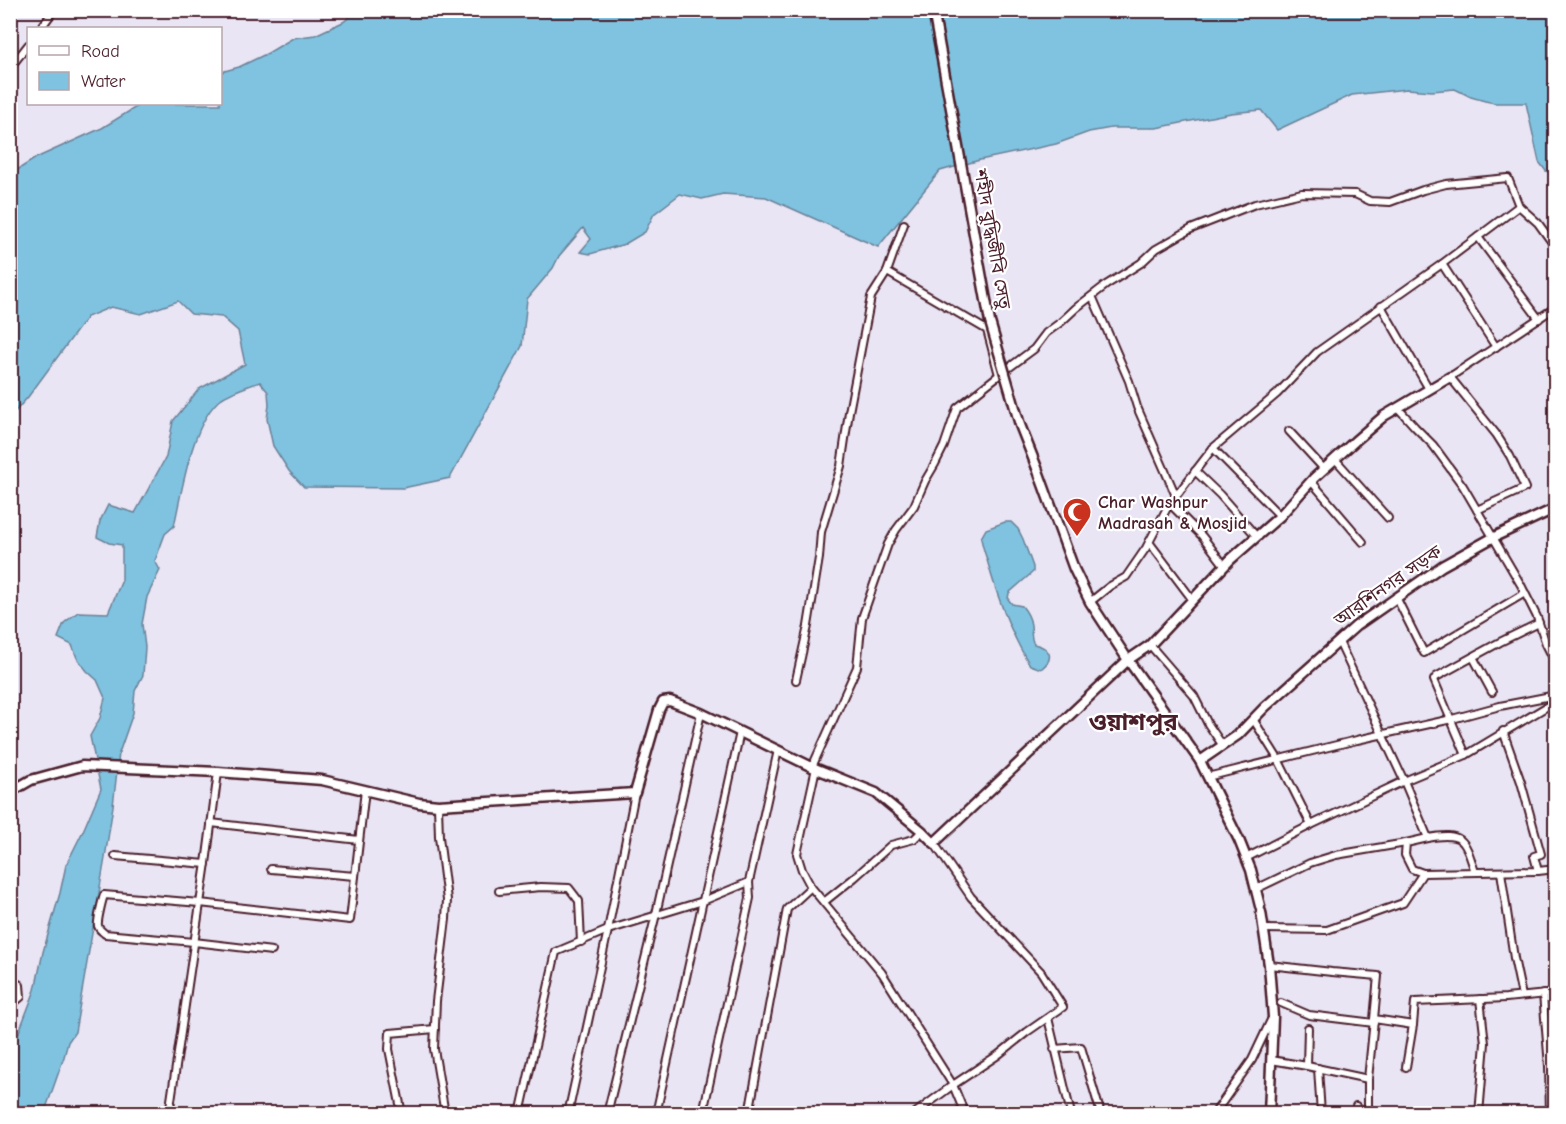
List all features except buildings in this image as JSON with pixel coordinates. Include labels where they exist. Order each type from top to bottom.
[{"type":"street","points":[[42,27],[54,10]]},
{"type":"street","name":"শহীদ বুদ্ধিজীবি সেতু","points":[[933,10],[990,322],[1020,425],[1074,569],[1090,602],[1200,761],[1239,840],[1256,889],[1265,929],[1273,1017],[1269,1113]]},
{"type":"street","points":[[10,68],[27,46]]},
{"type":"street","points":[[965,1113],[953,1085],[882,973],[811,887],[797,854],[814,767],[857,667],[862,618],[888,544],[914,506],[944,446],[957,408],[1034,349],[1046,333],[1076,308],[1141,263],[1156,249],[1191,229],[1255,204],[1302,193],[1355,194],[1370,201],[1390,202],[1446,184],[1508,178],[1519,206],[1538,224],[1556,248]]},
{"type":"street","points":[[1090,602],[1126,577],[1170,504],[1214,448],[1277,394],[1317,352],[1442,264],[1519,206]]},
{"type":"street","points":[[796,680],[808,626],[821,532],[841,466],[871,297],[887,272],[903,224]]},
{"type":"street","points":[[1478,237],[1539,319]]},
{"type":"street","points":[[1442,264],[1496,347]]},
{"type":"street","points":[[887,272],[987,330],[999,375]]},
{"type":"street","points":[[1092,296],[1130,381],[1137,407],[1176,496]]},
{"type":"street","points":[[1381,306],[1430,389]]},
{"type":"street","points":[[934,843],[1128,660],[1150,645],[1167,629],[1192,599],[1280,516],[1311,481],[1384,416],[1450,377],[1556,307]]},
{"type":"street","points":[[1450,377],[1496,434],[1510,456],[1525,488],[1477,510]]},
{"type":"street","points":[[1398,408],[1433,445],[1463,486],[1525,593],[1556,664]]},
{"type":"street","points":[[1289,431],[1324,469]]},
{"type":"street","points":[[1214,448],[1280,516]]},
{"type":"street","points":[[1335,459],[1388,518]]},
{"type":"street","points":[[1195,471],[1257,537]]},
{"type":"street","points":[[1311,481],[1363,542]]},
{"type":"street","points":[[1170,504],[1202,536],[1225,566]]},
{"type":"street","name":"আরশিনগর সড়ক","points":[[1200,761],[1238,735],[1274,699],[1356,626],[1396,597],[1442,566],[1494,537],[1556,508]]},
{"type":"street","points":[[1149,542],[1192,599]]},
{"type":"street","points":[[1396,597],[1424,653],[1525,593]]},
{"type":"street","points":[[1466,755],[1434,680],[1539,623]]},
{"type":"street","points":[[1339,642],[1383,734],[1428,838]]},
{"type":"street","points":[[1150,645],[1194,696],[1223,746]]},
{"type":"street","points":[[1473,657],[1492,692]]},
{"type":"street","points":[[1211,776],[1383,734],[1452,720],[1500,706],[1556,695]]},
{"type":"street","points":[[568,1113],[635,793],[658,710],[663,702],[670,701],[701,713],[876,794],[934,843],[971,897],[1041,972],[1063,1007],[999,1055],[914,1113]]},
{"type":"street","points":[[1246,858],[1404,781],[1466,755],[1556,701]]},
{"type":"street","points":[[607,1113],[656,914],[701,713]]},
{"type":"street","points":[[1253,719],[1278,759],[1311,825]]},
{"type":"street","points":[[1503,731],[1542,854],[1534,856],[1538,871]]},
{"type":"street","points":[[656,1113],[740,732]]},
{"type":"street","points":[[704,1108],[750,898],[749,882],[778,750]]},
{"type":"street","points":[[10,792],[31,780],[81,766],[218,772],[322,780],[419,803],[438,805],[635,793]]},
{"type":"street","points":[[169,1113],[218,772]]},
{"type":"street","points":[[272,951],[105,934],[98,926],[104,895],[350,920],[365,790]]},
{"type":"street","points":[[438,805],[439,837],[447,900],[436,1001],[434,1049],[445,1113]]},
{"type":"street","points":[[211,823],[359,840]]},
{"type":"street","points":[[824,902],[855,878],[891,845],[914,839],[922,831]]},
{"type":"street","points":[[1256,889],[1310,862],[1336,855],[1443,836],[1454,836],[1461,840],[1467,848],[1475,872]]},
{"type":"street","points":[[1406,843],[1405,855],[1412,869],[1424,873],[1556,869]]},
{"type":"street","points":[[115,856],[206,864]]},
{"type":"street","points":[[271,869],[355,876]]},
{"type":"street","points":[[1502,872],[1514,958],[1522,996]]},
{"type":"street","points":[[1265,929],[1327,930],[1403,903],[1424,873]]},
{"type":"street","points":[[520,1113],[556,952],[608,930],[703,901],[749,882]]},
{"type":"street","points":[[499,891],[541,887],[569,888],[579,901],[581,942]]},
{"type":"street","points":[[749,1113],[787,909],[811,887]]},
{"type":"street","points":[[1269,965],[1378,976],[1368,1079],[1368,1113]]},
{"type":"street","points":[[10,979],[20,985],[21,997],[10,1006]]},
{"type":"street","points":[[1406,1067],[1415,1002],[1556,993]]},
{"type":"street","points":[[1543,994],[1550,1113]]},
{"type":"street","points":[[1479,1113],[1485,1043],[1480,999]]},
{"type":"street","points":[[1281,1003],[1308,1015],[1413,1025]]},
{"type":"street","points":[[1214,1113],[1252,1060],[1273,1017]]},
{"type":"street","points":[[1048,1018],[1071,1113]]},
{"type":"street","points":[[1307,1066],[1308,1028]]},
{"type":"street","points":[[402,1113],[389,1049],[390,1033],[435,1029]]},
{"type":"street","points":[[1054,1049],[1081,1047],[1101,1113]]},
{"type":"street","points":[[1271,1060],[1368,1079]]},
{"type":"street","points":[[1318,1068],[1322,1113]]},
{"type":"water","points":[[381,10],[419,12],[430,10],[1555,11],[1555,174],[1546,171],[1539,162],[1526,103],[1495,103],[1471,97],[1455,89],[1432,91],[1407,89],[1352,95],[1277,130],[1261,110],[1231,113],[1156,128],[1111,128],[1089,132],[1056,144],[940,171],[878,247],[766,197],[723,194],[702,199],[680,194],[654,214],[645,232],[625,244],[590,254],[580,252],[591,239],[583,228],[559,256],[553,268],[527,299],[522,346],[450,478],[403,488],[304,487],[289,471],[273,446],[267,419],[268,392],[260,382],[222,398],[203,422],[196,439],[174,526],[165,534],[155,561],[160,570],[147,597],[142,624],[145,647],[143,675],[135,691],[133,713],[119,753],[105,858],[75,1032],[68,1042],[44,1114],[11,1113],[11,1061],[17,1037],[35,990],[66,865],[101,789],[90,736],[100,718],[105,698],[97,680],[77,658],[72,645],[58,638],[64,623],[78,612],[108,613],[122,580],[122,545],[109,543],[97,537],[100,521],[108,505],[135,513],[166,457],[173,421],[199,389],[245,364],[238,331],[222,317],[191,314],[178,301],[141,314],[111,307],[87,317],[28,397],[11,416],[11,174],[36,158],[102,128],[139,105],[222,105],[222,72],[239,67],[293,38],[315,35],[343,22],[354,14]]},
{"type":"water","points":[[1011,522],[1018,529],[1033,567],[1033,572],[1009,593],[1008,599],[1012,604],[1024,608],[1030,620],[1034,644],[1044,648],[1049,654],[1048,661],[1041,669],[1030,665],[1016,640],[1000,601],[982,544],[981,538],[986,529]]},
{"type":"place","name":"Char Washpur Madrasah & Mosjid","points":[[1077,538]]},
{"type":"district","name":"ওয়াশপুর","points":[[1133,722]]}]
